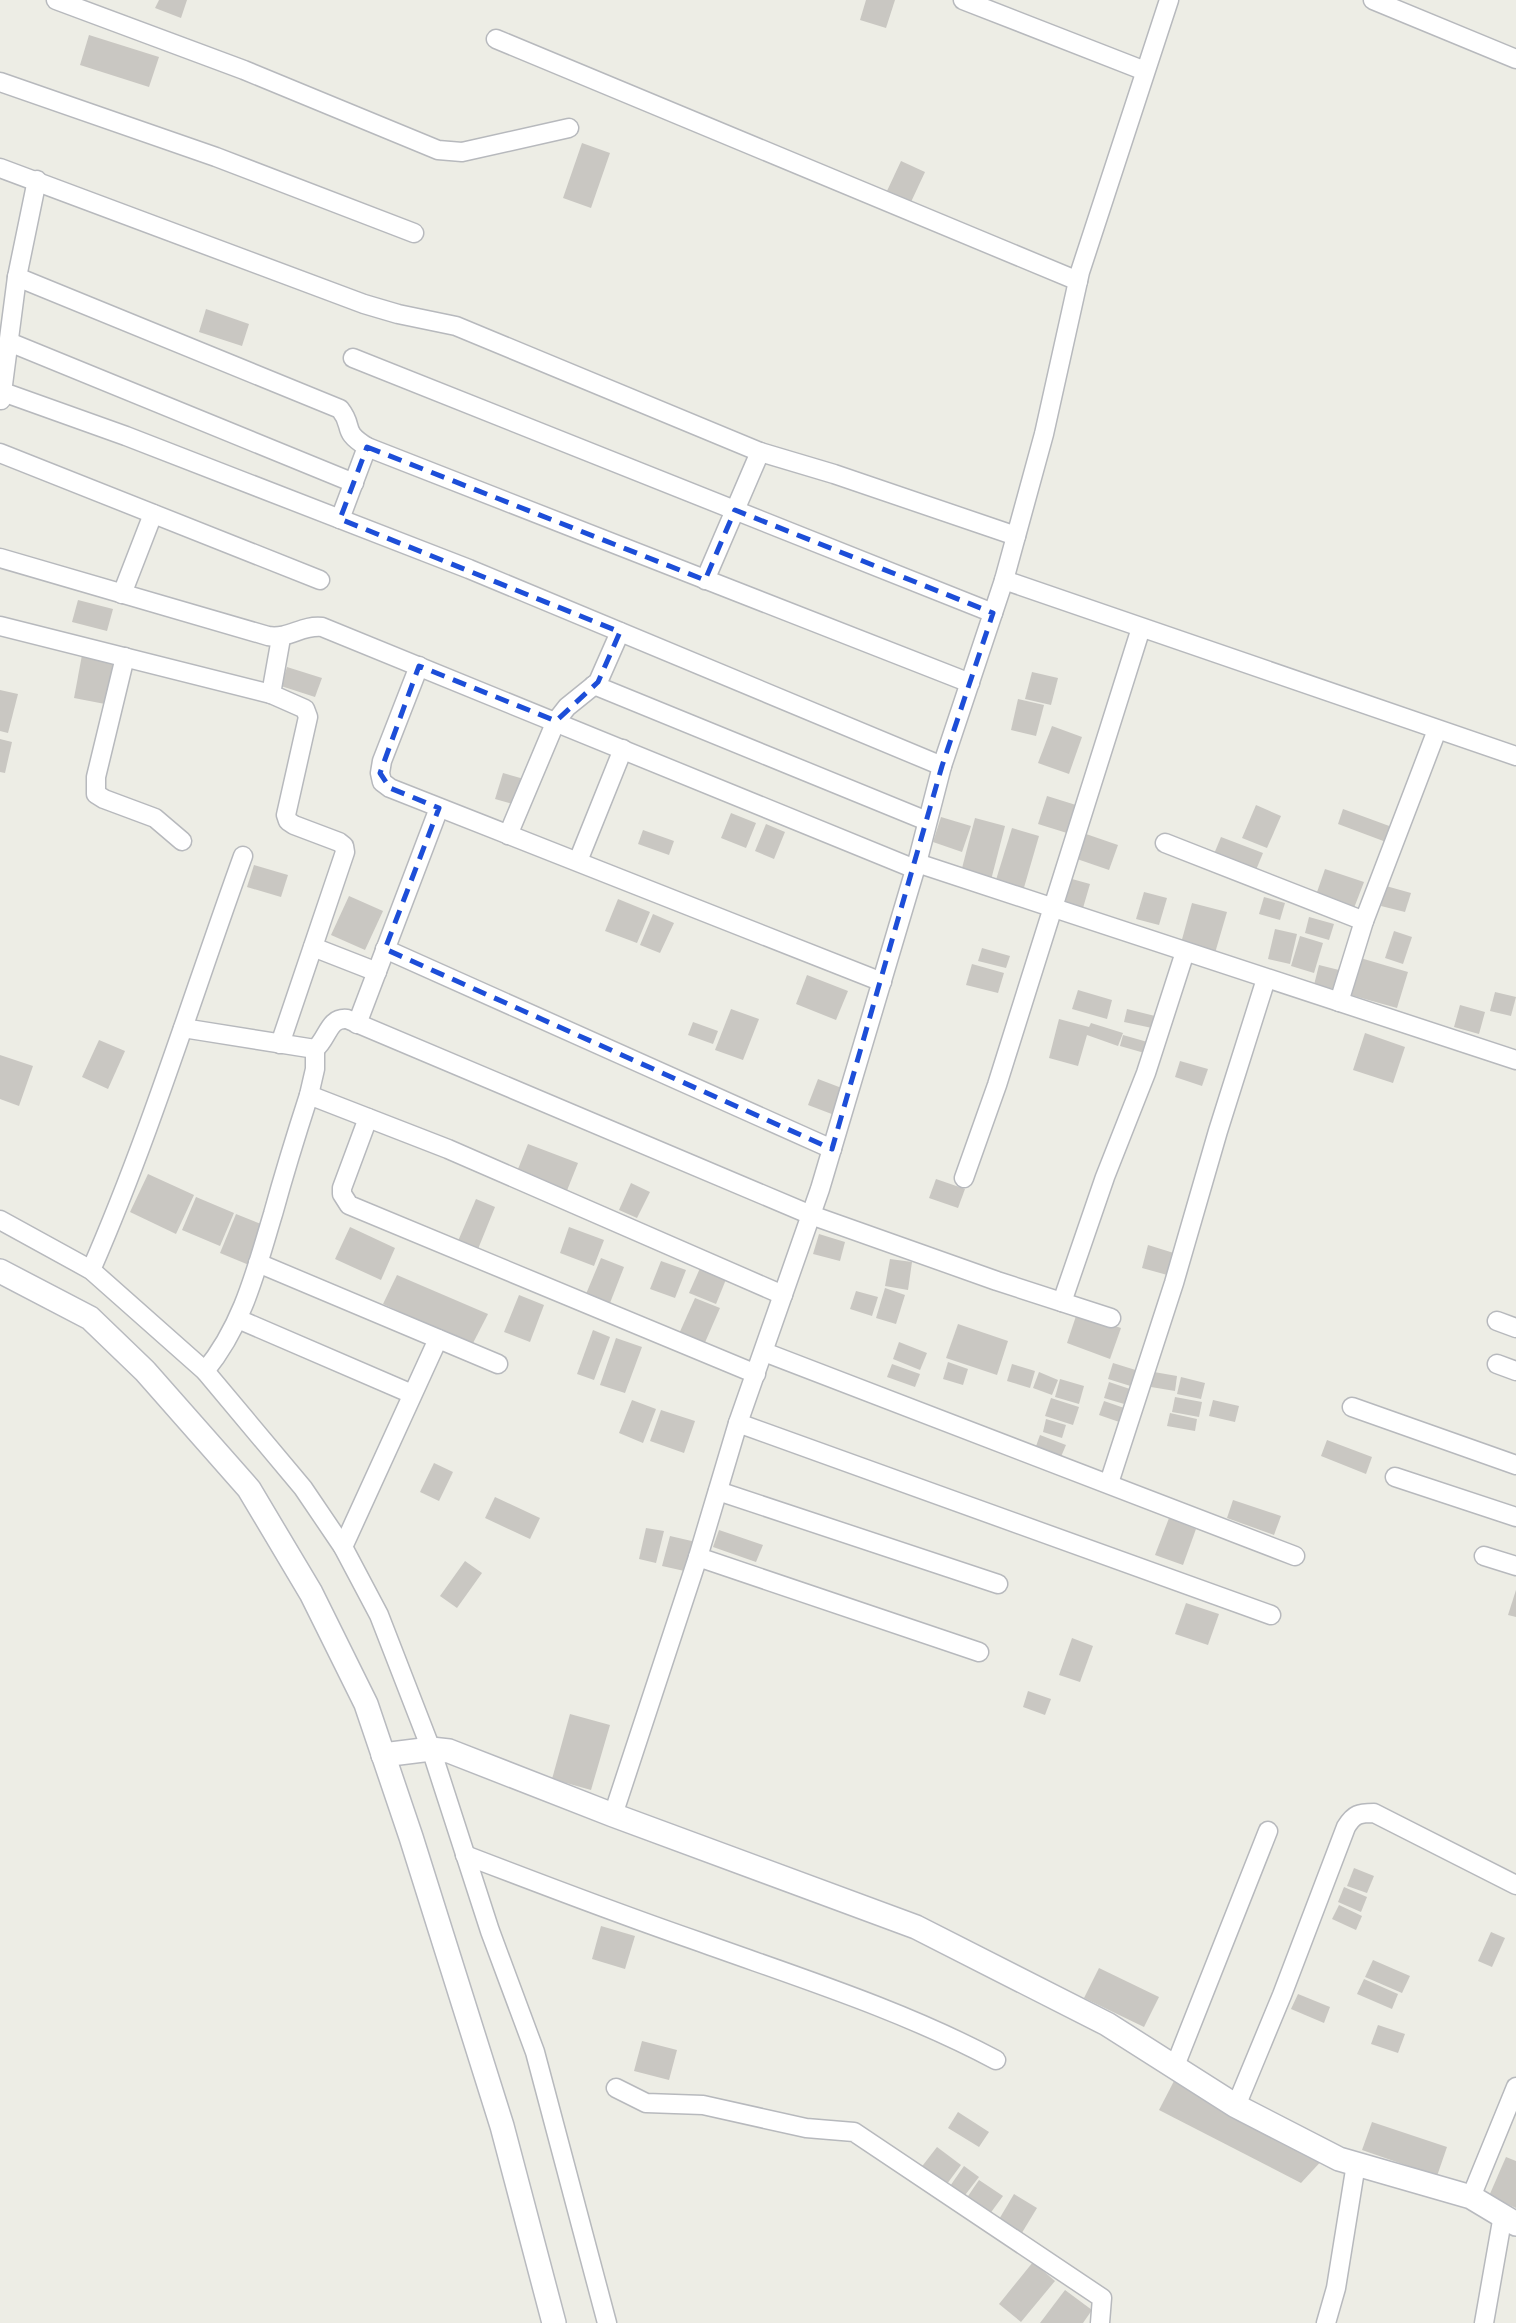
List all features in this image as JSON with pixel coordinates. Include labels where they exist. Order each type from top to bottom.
[{"type":"street","points":[[56,0],[244,70],[438,150],[462,152],[569,128]]},
{"type":"street","points":[[963,0],[1144,71]]},
{"type":"street","points":[[613,1815],[698,1557],[738,1423],[832,1149],[916,866],[942,766],[1004,580],[1044,434],[1078,281],[1169,0]]},
{"type":"street","points":[[1373,0],[1516,59]]},
{"type":"street","points":[[496,39],[1078,281]]},
{"type":"street","points":[[0,82],[216,157],[414,233]]},
{"type":"street","points":[[0,168],[364,304],[456,326],[760,452],[834,474],[1016,536]]},
{"type":"street","points":[[37,180],[17,277],[1,395],[126,436],[469,569],[942,766]]},
{"type":"street","points":[[17,277],[332,404],[345,415],[352,438],[368,447],[970,683]]},
{"type":"street","points":[[9,342],[354,483]]},
{"type":"street","points":[[353,358],[993,614]]},
{"type":"street","points":[[340,519],[368,447]]},
{"type":"street","points":[[705,580],[760,452]]},
{"type":"street","points":[[0,453],[320,580]]},
{"type":"street","points":[[122,594],[153,514]]},
{"type":"street","points":[[0,558],[281,638],[311,626],[322,627],[916,866],[1516,1060]]},
{"type":"street","points":[[1004,580],[1516,756]]},
{"type":"street","points":[[0,626],[271,694],[305,709],[308,717],[286,807],[288,821],[339,842],[344,846],[345,852],[280,1044]]},
{"type":"street","points":[[964,1178],[997,1085],[1141,628]]},
{"type":"street","points":[[508,835],[556,721],[567,707],[594,685],[620,632]]},
{"type":"street","points":[[271,694],[281,638]]},
{"type":"street","points":[[125,657],[96,777],[96,794],[155,818],[182,841]]},
{"type":"street","points":[[419,666],[382,761],[382,782],[390,788],[882,982]]},
{"type":"street","points":[[594,685],[928,821]]},
{"type":"street","points":[[1339,1002],[1364,921],[1437,730]]},
{"type":"street","points":[[578,861],[623,749]]},
{"type":"street","points":[[357,1024],[439,808]]},
{"type":"street","points":[[1164,844],[1364,921]]},
{"type":"street","points":[[91,1270],[127,1187],[243,856]]},
{"type":"street","points":[[313,947],[377,972]]},
{"type":"street","points":[[385,949],[832,1149]]},
{"type":"street","points":[[1062,1302],[1105,1177],[1146,1073],[1185,952]]},
{"type":"street","points":[[1109,1483],[1174,1283],[1266,979]]},
{"type":"street","points":[[183,1028],[315,1049],[321,1045],[335,1021],[341,1018],[811,1215],[1111,1318]]},
{"type":"street","points":[[205,1371],[224,1348],[238,1319],[258,1263],[309,1095],[315,1069],[315,1049]]},
{"type":"street","points":[[309,1095],[447,1149],[783,1295]]},
{"type":"street","points":[[368,1118],[342,1188],[342,1194],[349,1205],[756,1374]]},
{"type":"street","points":[[0,1220],[91,1270],[205,1371],[303,1488],[343,1547],[379,1615],[431,1749],[490,1931],[535,2052],[607,2323]]},
{"type":"street","points":[[258,1263],[498,1364]]},
{"type":"street","points":[[0,1271],[90,1318],[145,1371],[249,1489],[311,1593],[366,1704],[383,1755],[502,2126],[554,2323]]},
{"type":"street","points":[[238,1319],[412,1394]]},
{"type":"street","points":[[1497,1321],[1516,1328]]},
{"type":"street","points":[[343,1547],[438,1339]]},
{"type":"street","points":[[764,1352],[1295,1556]]},
{"type":"street","points":[[1497,1364],[1516,1371]]},
{"type":"street","points":[[1352,1407],[1516,1465]]},
{"type":"street","points":[[738,1423],[1271,1615]]},
{"type":"street","points":[[1395,1477],[1516,1517]]},
{"type":"street","points":[[718,1491],[998,1584]]},
{"type":"street","points":[[1484,1556],[1516,1566]]},
{"type":"street","points":[[698,1557],[979,1652]]},
{"type":"street","points":[[383,1755],[431,1749],[449,1751],[916,1927],[1107,2024],[1236,2106],[1339,2159],[1471,2197],[1510,2220],[1484,2323]]},
{"type":"street","points":[[1236,2106],[1351,1818],[1358,1813],[1374,1813],[1516,1885]]},
{"type":"street","points":[[1175,2066],[1268,1831]]},
{"type":"street","points":[[465,1856],[844,1993],[946,2034],[996,2060]]},
{"type":"street","points":[[1471,2197],[1516,2087]]},
{"type":"street","points":[[616,2088],[646,2103],[703,2105],[806,2128],[854,2132],[1102,2298],[1100,2323]]},
{"type":"street","points":[[1326,2323],[1336,2288],[1356,2164]]},
{"type":"highlighted area","points":[[367,447],[705,580],[735,510],[993,613],[942,766],[832,1149],[385,949],[439,808],[390,788],[380,773],[419,666],[556,721],[598,682],[620,632],[340,519]]},
{"type":"building","points":[[159,0],[187,0],[181,18],[155,8]]},
{"type":"building","points":[[866,0],[895,0],[886,28],[860,20]]},
{"type":"building","points":[[89,35],[159,57],[149,87],[80,65]]},
{"type":"building","points":[[582,143],[610,153],[591,208],[563,198]]},
{"type":"building","points":[[901,161],[925,172],[911,202],[887,191]]},
{"type":"building","points":[[206,309],[249,324],[242,346],[199,332]]},
{"type":"building","points":[[78,600],[113,609],[107,631],[72,622]]},
{"type":"building","points":[[82,655],[114,661],[105,704],[74,698]]},
{"type":"building","points":[[287,667],[322,678],[315,697],[281,686]]},
{"type":"building","points":[[1032,672],[1058,678],[1051,705],[1025,699]]},
{"type":"building","points":[[0,690],[18,694],[8,733],[0,731]]},
{"type":"building","points":[[1018,699],[1044,705],[1036,736],[1011,730]]},
{"type":"building","points":[[1052,726],[1082,737],[1069,774],[1038,763]]},
{"type":"building","points":[[0,739],[12,742],[5,773],[0,772]]},
{"type":"building","points":[[503,773],[524,779],[516,805],[495,799]]},
{"type":"building","points":[[1047,796],[1076,805],[1067,833],[1038,824]]},
{"type":"building","points":[[1256,805],[1281,816],[1267,848],[1242,838]]},
{"type":"building","points":[[1343,809],[1392,827],[1386,842],[1338,824]]},
{"type":"building","points":[[731,813],[756,823],[746,848],[721,838]]},
{"type":"building","points":[[941,817],[971,826],[962,852],[933,842]]},
{"type":"building","points":[[975,818],[1005,826],[991,880],[961,872]]},
{"type":"building","points":[[766,824],[785,832],[774,859],[755,851]]},
{"type":"building","points":[[1012,828],[1039,836],[1023,891],[995,883]]},
{"type":"building","points":[[643,830],[674,841],[669,855],[638,844]]},
{"type":"building","points":[[1086,834],[1118,845],[1109,870],[1077,859]]},
{"type":"building","points":[[1221,837],[1263,853],[1256,870],[1214,854]]},
{"type":"building","points":[[254,865],[288,875],[281,897],[247,887]]},
{"type":"building","points":[[1325,869],[1364,882],[1354,908],[1316,895]]},
{"type":"building","points":[[1072,879],[1090,884],[1083,908],[1065,903]]},
{"type":"building","points":[[1386,886],[1411,893],[1405,912],[1381,906]]},
{"type":"building","points":[[1144,892],[1167,898],[1159,925],[1136,919]]},
{"type":"building","points":[[349,896],[383,911],[365,950],[331,935]]},
{"type":"building","points":[[1264,897],[1285,903],[1280,920],[1259,914]]},
{"type":"building","points":[[618,899],[650,912],[637,943],[605,931]]},
{"type":"building","points":[[1192,903],[1227,912],[1215,953],[1181,943]]},
{"type":"building","points":[[653,914],[674,923],[660,953],[640,945]]},
{"type":"building","points":[[1309,917],[1334,924],[1329,940],[1305,933]]},
{"type":"building","points":[[1275,929],[1297,934],[1290,964],[1268,959]]},
{"type":"building","points":[[1394,931],[1412,937],[1403,964],[1385,958]]},
{"type":"building","points":[[1300,936],[1323,943],[1314,973],[1291,966]]},
{"type":"building","points":[[982,948],[1010,956],[1006,968],[978,961]]},
{"type":"building","points":[[1357,957],[1408,972],[1397,1008],[1347,994]]},
{"type":"building","points":[[972,964],[1004,973],[998,993],[966,985]]},
{"type":"building","points":[[1319,965],[1343,971],[1339,990],[1314,985]]},
{"type":"building","points":[[807,975],[848,991],[836,1020],[796,1004]]},
{"type":"building","points":[[1078,990],[1112,1000],[1107,1019],[1072,1009]]},
{"type":"building","points":[[1495,992],[1516,997],[1511,1016],[1490,1011]]},
{"type":"building","points":[[1460,1005],[1485,1012],[1479,1034],[1454,1027]]},
{"type":"building","points":[[731,1009],[759,1019],[743,1060],[715,1050]]},
{"type":"building","points":[[1127,1009],[1155,1016],[1152,1028],[1124,1022]]},
{"type":"building","points":[[1059,1019],[1089,1027],[1091,1023],[1123,1033],[1118,1046],[1087,1035],[1078,1066],[1049,1058]]},
{"type":"building","points":[[693,1022],[718,1031],[713,1044],[688,1035]]},
{"type":"building","points":[[1365,1033],[1405,1047],[1393,1083],[1353,1070]]},
{"type":"building","points":[[1123,1035],[1151,1043],[1148,1054],[1120,1046]]},
{"type":"building","points":[[99,1040],[125,1051],[108,1089],[82,1077]]},
{"type":"building","points":[[0,1055],[33,1066],[19,1106],[0,1099]]},
{"type":"building","points":[[1180,1061],[1208,1069],[1202,1086],[1175,1077]]},
{"type":"building","points":[[818,1079],[847,1090],[837,1116],[808,1105]]},
{"type":"building","points":[[528,1144],[578,1163],[566,1193],[516,1174]]},
{"type":"building","points":[[148,1174],[194,1195],[176,1234],[130,1212]]},
{"type":"building","points":[[936,1179],[965,1189],[958,1208],[929,1198]]},
{"type":"building","points":[[631,1183],[650,1192],[637,1218],[619,1210]]},
{"type":"building","points":[[196,1197],[234,1213],[220,1246],[182,1230]]},
{"type":"building","points":[[476,1199],[495,1207],[478,1249],[458,1241]]},
{"type":"building","points":[[236,1214],[266,1226],[249,1265],[220,1253]]},
{"type":"building","points":[[350,1227],[395,1248],[381,1280],[335,1259]]},
{"type":"building","points":[[569,1227],[604,1240],[594,1266],[560,1253]]},
{"type":"building","points":[[819,1234],[845,1242],[840,1261],[813,1254]]},
{"type":"building","points":[[1148,1245],[1177,1254],[1171,1276],[1142,1268]]},
{"type":"building","points":[[601,1258],[624,1267],[610,1303],[586,1294]]},
{"type":"building","points":[[890,1259],[912,1262],[908,1290],[885,1286]]},
{"type":"building","points":[[661,1261],[686,1270],[675,1298],[650,1289]]},
{"type":"building","points":[[701,1266],[727,1277],[716,1304],[689,1293]]},
{"type":"building","points":[[397,1275],[488,1314],[472,1345],[383,1304]]},
{"type":"building","points":[[885,1288],[905,1295],[896,1324],[876,1318]]},
{"type":"building","points":[[856,1291],[878,1297],[872,1316],[850,1309]]},
{"type":"building","points":[[519,1295],[544,1305],[530,1342],[504,1332]]},
{"type":"building","points":[[695,1298],[720,1308],[703,1347],[678,1336]]},
{"type":"building","points":[[1077,1313],[1121,1328],[1110,1359],[1067,1343]]},
{"type":"building","points":[[958,1324],[1008,1341],[997,1375],[946,1358]]},
{"type":"building","points":[[593,1330],[610,1337],[594,1380],[577,1374]]},
{"type":"building","points":[[616,1338],[642,1347],[625,1393],[600,1385]]},
{"type":"building","points":[[899,1342],[927,1353],[920,1370],[893,1359]]},
{"type":"building","points":[[948,1362],[968,1369],[963,1385],[943,1379]]},
{"type":"building","points":[[1113,1363],[1142,1372],[1137,1388],[1108,1379]]},
{"type":"building","points":[[892,1364],[920,1374],[915,1387],[887,1377]]},
{"type":"building","points":[[1012,1364],[1035,1371],[1030,1388],[1007,1381]]},
{"type":"building","points":[[1039,1372],[1058,1380],[1052,1395],[1033,1388]]},
{"type":"building","points":[[1154,1372],[1177,1376],[1175,1391],[1151,1387]]},
{"type":"building","points":[[1181,1377],[1205,1383],[1201,1399],[1177,1394]]},
{"type":"building","points":[[1060,1379],[1084,1386],[1079,1404],[1055,1397]]},
{"type":"building","points":[[1109,1382],[1136,1391],[1131,1406],[1104,1398]]},
{"type":"building","points":[[1175,1397],[1202,1402],[1199,1417],[1172,1412]]},
{"type":"building","points":[[1051,1398],[1079,1407],[1073,1425],[1045,1416]]},
{"type":"building","points":[[632,1400],[656,1409],[643,1443],[619,1433]]},
{"type":"building","points":[[1213,1400],[1239,1406],[1235,1422],[1209,1416]]},
{"type":"building","points":[[1104,1401],[1130,1410],[1125,1424],[1099,1415]]},
{"type":"building","points":[[661,1410],[695,1421],[684,1453],[650,1441]]},
{"type":"building","points":[[1170,1413],[1197,1419],[1195,1431],[1167,1426]]},
{"type":"building","points":[[1046,1419],[1066,1425],[1062,1438],[1043,1432]]},
{"type":"building","points":[[1040,1435],[1066,1445],[1060,1459],[1035,1449]]},
{"type":"building","points":[[1327,1440],[1372,1457],[1366,1474],[1321,1456]]},
{"type":"building","points":[[434,1463],[453,1472],[439,1501],[420,1492]]},
{"type":"building","points":[[495,1497],[540,1518],[530,1539],[485,1518]]},
{"type":"building","points":[[1233,1500],[1281,1516],[1274,1535],[1227,1518]]},
{"type":"building","points":[[1169,1518],[1196,1529],[1183,1565],[1155,1555]]},
{"type":"building","points":[[646,1528],[664,1531],[656,1563],[639,1559]]},
{"type":"building","points":[[719,1530],[763,1545],[756,1562],[713,1547]]},
{"type":"building","points":[[670,1536],[696,1542],[689,1572],[662,1566]]},
{"type":"building","points":[[465,1561],[482,1573],[457,1608],[440,1596]]},
{"type":"building","points":[[1516,1590],[1516,1617],[1508,1615]]},
{"type":"building","points":[[1186,1603],[1219,1614],[1208,1645],[1175,1634]]},
{"type":"building","points":[[1072,1638],[1093,1646],[1080,1682],[1059,1675]]},
{"type":"building","points":[[1028,1691],[1051,1699],[1045,1715],[1023,1707]]},
{"type":"building","points":[[570,1714],[610,1725],[591,1790],[552,1779]]},
{"type":"building","points":[[1354,1868],[1374,1876],[1367,1893],[1347,1886]]},
{"type":"building","points":[[1344,1887],[1367,1897],[1361,1912],[1338,1902]]},
{"type":"building","points":[[1339,1905],[1362,1916],[1356,1930],[1332,1919]]},
{"type":"building","points":[[601,1926],[635,1936],[625,1969],[592,1959]]},
{"type":"building","points":[[1491,1932],[1505,1938],[1492,1967],[1478,1961]]},
{"type":"building","points":[[1373,1960],[1410,1976],[1402,1993],[1365,1977]]},
{"type":"building","points":[[1099,1968],[1159,1997],[1144,2027],[1084,1998]]},
{"type":"building","points":[[1364,1979],[1398,1994],[1392,2009],[1357,1994]]},
{"type":"building","points":[[1298,1994],[1330,2007],[1324,2023],[1291,2009]]},
{"type":"building","points":[[1378,2025],[1405,2034],[1398,2053],[1371,2044]]},
{"type":"building","points":[[642,2041],[677,2050],[669,2080],[634,2071]]},
{"type":"building","points":[[1174,2081],[1325,2157],[1301,2183],[1159,2110]]},
{"type":"building","points":[[958,2112],[989,2132],[979,2147],[948,2128]]},
{"type":"building","points":[[1372,2122],[1447,2147],[1437,2176],[1362,2150]]},
{"type":"building","points":[[937,2147],[961,2165],[944,2188],[920,2169]]},
{"type":"building","points":[[1506,2157],[1516,2161],[1516,2208],[1489,2196]]},
{"type":"building","points":[[964,2166],[979,2177],[962,2199],[948,2189]]},
{"type":"building","points":[[979,2180],[1003,2196],[989,2215],[966,2199]]},
{"type":"building","points":[[1014,2194],[1037,2208],[1020,2236],[998,2221]]},
{"type":"building","points":[[1033,2262],[1055,2281],[1021,2322],[999,2304]]},
{"type":"building","points":[[1065,2290],[1092,2310],[1083,2323],[1040,2323]]}]
